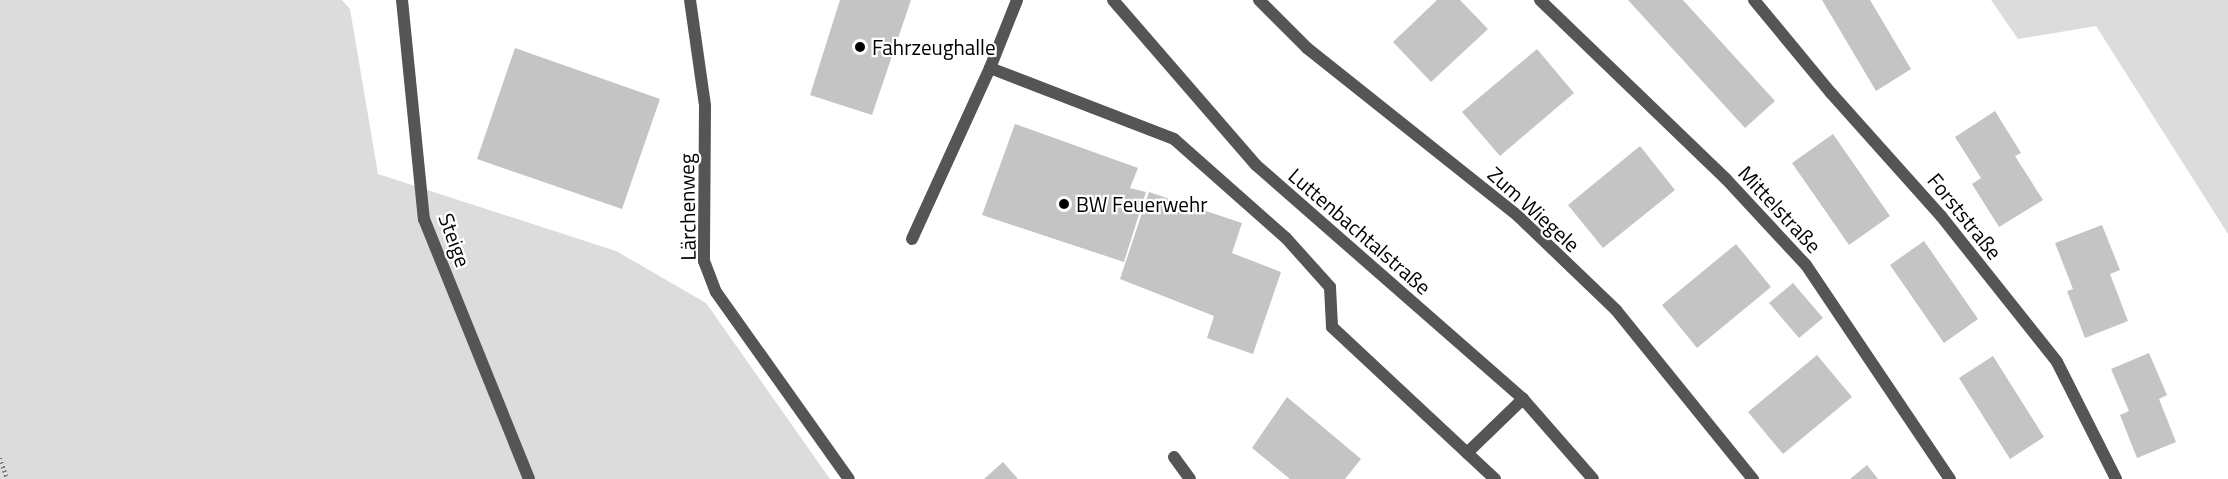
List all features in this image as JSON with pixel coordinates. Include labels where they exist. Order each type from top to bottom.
[{"type":"street","name":"Steige","points":[[402,0],[424,219],[529,479]]},
{"type":"street","name":"Lärchenweg","points":[[690,0],[705,106],[704,261],[716,292],[849,479]]},
{"type":"street","points":[[912,239],[990,68],[1017,0]]},
{"type":"street","name":"Luttenbachtalstraße","points":[[1113,0],[1256,165],[1523,399],[1593,479]]},
{"type":"street","name":"Mittelstraße","points":[[1540,0],[1726,179],[1806,265],[1950,479]]},
{"type":"street","name":"Forststraße","points":[[1754,0],[1831,93],[1941,216],[2057,362],[2116,479]]},
{"type":"street","name":"Zum Wiegele","points":[[1265,1],[1307,48],[1518,216],[1616,310],[1753,479]]},
{"type":"street","points":[[990,68],[1174,139],[1286,238],[1330,287],[1332,327],[1495,479]]},
{"type":"street","points":[[1467,453],[1523,399]]},
{"type":"street","points":[[1174,458],[1190,479]]},
{"type":"path","points":[[0,458],[7,479]]},
{"type":"shaded area","points":[[0,0],[342,0],[350,9],[378,174],[616,251],[706,303],[830,479],[0,479]]},
{"type":"shaded area","points":[[1991,0],[2228,0],[2228,234],[2096,26],[2018,39]]},
{"type":"building","name":"Fahrzeughalle","points":[[840,0],[911,0],[872,115],[810,95]]},
{"type":"building","points":[[1437,0],[1460,0],[1488,29],[1431,82],[1393,42]]},
{"type":"building","points":[[1628,0],[1683,0],[1775,101],[1745,128]]},
{"type":"building","points":[[1822,0],[1870,0],[1911,69],[1876,91]]},
{"type":"building","points":[[515,48],[660,99],[622,209],[477,159]]},
{"type":"building","points":[[1537,49],[1574,93],[1500,156],[1462,112]]},
{"type":"building","points":[[1995,111],[2021,153],[2015,156],[2043,200],[1999,227],[1972,184],[1981,178],[1955,137]]},
{"type":"building","name":"BW Feuerwehr","points":[[1015,124],[1138,168],[1130,188],[1146,192],[1124,262],[982,215]]},
{"type":"building","points":[[1833,134],[1890,216],[1849,245],[1792,163]]},
{"type":"building","points":[[1640,146],[1675,190],[1603,248],[1568,205]]},
{"type":"building","points":[[1149,192],[1242,223],[1232,253],[1281,272],[1253,354],[1207,338],[1214,316],[1120,279]]},
{"type":"building","points":[[2102,225],[2120,270],[2110,274],[2128,321],[2085,338],[2067,291],[2073,289],[2055,243]]},
{"type":"building","points":[[1924,241],[1978,319],[1944,343],[1890,265]]},
{"type":"building","points":[[1736,244],[1771,287],[1697,348],[1662,305]]},
{"type":"building","points":[[1793,283],[1823,318],[1799,338],[1769,303]]},
{"type":"building","points":[[2149,353],[2167,395],[2159,399],[2176,442],[2137,458],[2120,415],[2129,411],[2111,369]]},
{"type":"building","points":[[1817,355],[1852,397],[1783,454],[1748,412]]},
{"type":"building","points":[[1993,356],[2044,437],[2010,459],[1959,378]]},
{"type":"building","points":[[1287,397],[1361,459],[1345,479],[1290,479],[1252,448]]},
{"type":"building","points":[[1003,462],[1018,479],[984,479]]},
{"type":"building","points":[[1867,465],[1878,479],[1850,479]]},
{"type":"place","name":"Fahrzeughalle","points":[[860,47]]},
{"type":"place","name":"BW Feuerwehr","points":[[1064,204]]}]
